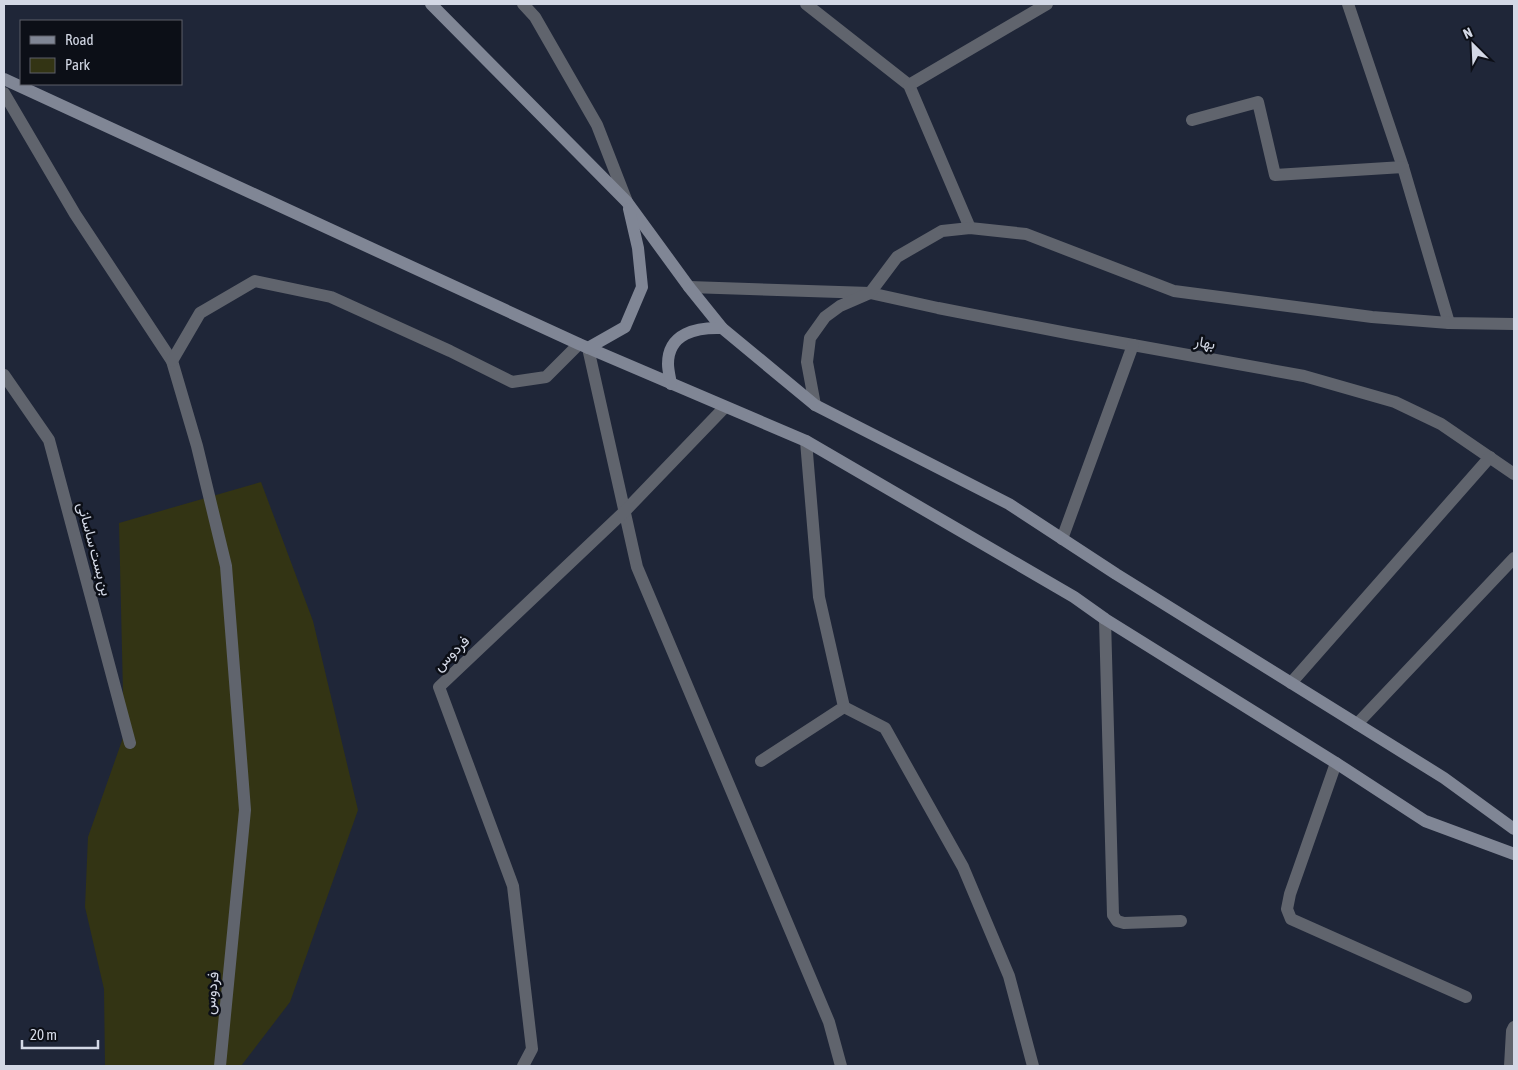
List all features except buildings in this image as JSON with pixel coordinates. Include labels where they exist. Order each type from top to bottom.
[{"type":"main road","points":[[431,4],[627,202],[689,287],[722,328],[815,405],[1009,504],[1444,778],[1514,829]]},
{"type":"main road","points":[[4,79],[584,346],[806,442],[1074,597],[1105,619],[1336,763],[1425,821],[1514,854]]},
{"type":"main road","points":[[584,346],[625,327],[642,287],[638,248],[627,202]]},
{"type":"main road","points":[[671,384],[668,364],[673,345],[686,332],[706,327],[722,328]]},
{"type":"street","points":[[524,4],[535,17],[597,125],[627,202]]},
{"type":"street","points":[[806,4],[908,86],[970,228]]},
{"type":"street","points":[[908,86],[1047,4]]},
{"type":"street","points":[[1348,4],[1403,167],[1449,323]]},
{"type":"street","name":"فردوس","points":[[4,94],[76,214],[172,361],[197,446],[226,566],[246,810],[220,1066]]},
{"type":"street","points":[[1192,120],[1258,102],[1275,176],[1403,167]]},
{"type":"street","points":[[815,405],[807,362],[810,338],[825,318],[840,306],[870,292],[896,257],[942,231],[970,228],[1026,234],[1174,291],[1372,317],[1449,323],[1514,324]]},
{"type":"street","points":[[172,361],[200,313],[255,280],[331,297],[450,351],[512,382],[546,376],[584,346],[637,567],[830,1022],[840,1066]]},
{"type":"street","name":"بهار","points":[[689,287],[870,292],[938,308],[1304,376],[1395,402],[1441,424],[1514,474]]},
{"type":"street","points":[[1062,539],[1133,345]]},
{"type":"street","name":"بن بست ساسانی","points":[[4,375],[50,440],[130,743]]},
{"type":"street","name":"فردوس","points":[[522,1066],[532,1049],[513,886],[439,687],[625,511],[725,407]]},
{"type":"street","points":[[806,442],[820,597],[844,707]]},
{"type":"street","points":[[1291,683],[1490,457]]},
{"type":"street","points":[[1357,724],[1514,558]]},
{"type":"street","points":[[1105,619],[1113,916],[1117,921],[1124,923],[1181,921]]},
{"type":"street","points":[[761,761],[844,707]]},
{"type":"street","points":[[844,707],[885,728],[963,867],[1009,976],[1033,1066]]},
{"type":"street","points":[[1336,763],[1290,894],[1287,909],[1291,919],[1466,997]]},
{"type":"street","points":[[1510,1066],[1514,1026]]},
{"type":"green space","points":[[261,482],[313,621],[358,810],[290,1002],[241,1066],[105,1066],[104,989],[85,907],[88,837],[124,735],[119,523]]}]
